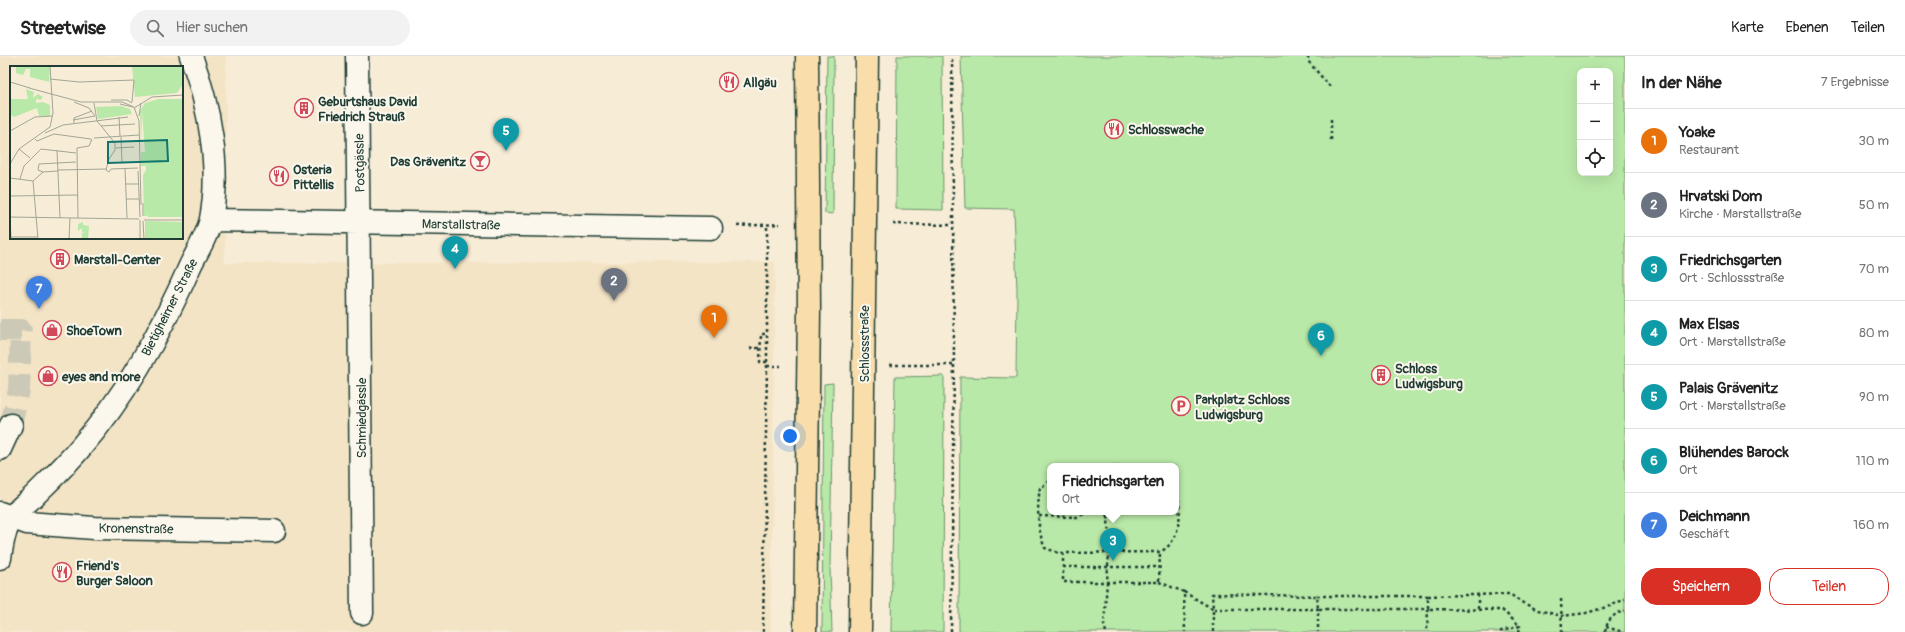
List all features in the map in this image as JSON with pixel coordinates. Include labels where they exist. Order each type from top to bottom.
[{"type":"main road","points":[[804,632],[809,311],[807,56]]},
{"type":"main road","name":"Schlossstraße","points":[[860,632],[867,56]]},
{"type":"street","name":"Bietigheimer Straße","points":[[6,515],[61,470],[105,418],[151,346],[184,281],[211,220],[214,180],[213,146],[202,86],[192,56]]},
{"type":"street","name":"Postgässle","points":[[358,56],[359,223]]},
{"type":"street","name":"Marstallstraße","points":[[211,220],[711,228]]},
{"type":"street","name":"Schmiedgässle","points":[[359,223],[362,613]]},
{"type":"street","points":[[0,449],[11,425]]},
{"type":"street","name":"Kronenstraße","points":[[6,515],[27,523],[94,528],[274,531]]},
{"type":"street","points":[[0,558],[6,515]]},
{"type":"path","points":[[951,632],[954,365],[952,56]]},
{"type":"path","points":[[1308,56],[1308,62],[1332,90]]},
{"type":"path","points":[[1331,119],[1331,142]]},
{"type":"path","points":[[763,632],[767,362],[767,224]]},
{"type":"path","points":[[767,334],[761,334],[760,362],[767,362]]},
{"type":"path","points":[[750,348],[761,348]]},
{"type":"path","points":[[1047,483],[1040,488],[1038,498],[1042,540],[1045,548],[1059,553],[1160,552],[1166,549],[1176,534],[1180,517],[1179,510]]},
{"type":"path","points":[[1039,516],[1077,517],[1082,515]]},
{"type":"path","points":[[1106,632],[1104,625],[1108,582],[1109,516]]},
{"type":"path","points":[[1159,582],[1160,552]]},
{"type":"path","points":[[1063,553],[1063,582],[1159,582],[1184,592],[1213,609],[1502,610],[1520,626]]},
{"type":"path","points":[[1063,567],[1159,567]]},
{"type":"path","points":[[1184,592],[1185,632]]},
{"type":"path","points":[[1213,632],[1212,594],[1318,596],[1510,594],[1538,610],[1562,616],[1586,613],[1610,606],[1625,599]]},
{"type":"path","points":[[1478,594],[1478,610]]},
{"type":"path","points":[[1318,596],[1318,632]]},
{"type":"path","points":[[1427,632],[1428,596]]},
{"type":"path","points":[[1561,599],[1562,632]]},
{"type":"path","points":[[1605,632],[1606,627],[1613,616],[1625,611]]},
{"type":"path","points":[[1498,632],[1520,626]]},
{"type":"path","points":[[1519,632],[1520,626]]},
{"type":"path","points":[[1606,627],[1623,632]]},
{"type":"shaded area","points":[[0,56],[226,56],[225,263],[775,262],[771,632],[0,632]]},
{"type":"green space","points":[[827,56],[834,56],[833,214],[825,213]]},
{"type":"green space","points":[[897,56],[942,56],[943,210],[896,209]]},
{"type":"green space","points":[[961,56],[1625,56],[1625,632],[959,632],[960,377],[1016,378],[1017,291],[1014,209],[965,208]]},
{"type":"green space","points":[[944,376],[943,632],[891,632],[895,377]]},
{"type":"green space","points":[[833,383],[830,567],[832,632],[822,632],[824,384]]},
{"type":"tunnel","points":[[0,330],[21,330],[19,390],[11,425]]},
{"type":"place","name":"Allgäu","points":[[729,82]]},
{"type":"place","name":"Geburtshaus David Friedrich Strauß","points":[[304,108]]},
{"type":"place","name":"Schlosswache","points":[[1114,129]]},
{"type":"place","name":"Palais Grävenitz","points":[[506,151]]},
{"type":"place","name":"Das Grävenitz","points":[[480,161]]},
{"type":"place","name":"Osteria Pittellis","points":[[279,176]]},
{"type":"place","name":"Marstall-Center","points":[[60,259]]},
{"type":"place","name":"Max Elsas","points":[[455,269]]},
{"type":"place","name":"Hrvatski Dom","points":[[614,301]]},
{"type":"place","name":"Deichmann","points":[[39,309]]},
{"type":"place","name":"ShoeTown","points":[[52,330]]},
{"type":"place","name":"Yoake","points":[[714,338]]},
{"type":"place","name":"Blühendes Barock","points":[[1321,356]]},
{"type":"place","name":"Schloss Ludwigsburg","points":[[1381,375]]},
{"type":"place","name":"eyes and more","points":[[48,376]]},
{"type":"place","name":"Parkplatz Schloss Ludwigsburg","points":[[1181,406]]},
{"type":"place","name":"Friedrichsgarten","points":[[1113,561]]},
{"type":"place","name":"Friend's Burger Saloon","points":[[62,572]]}]
